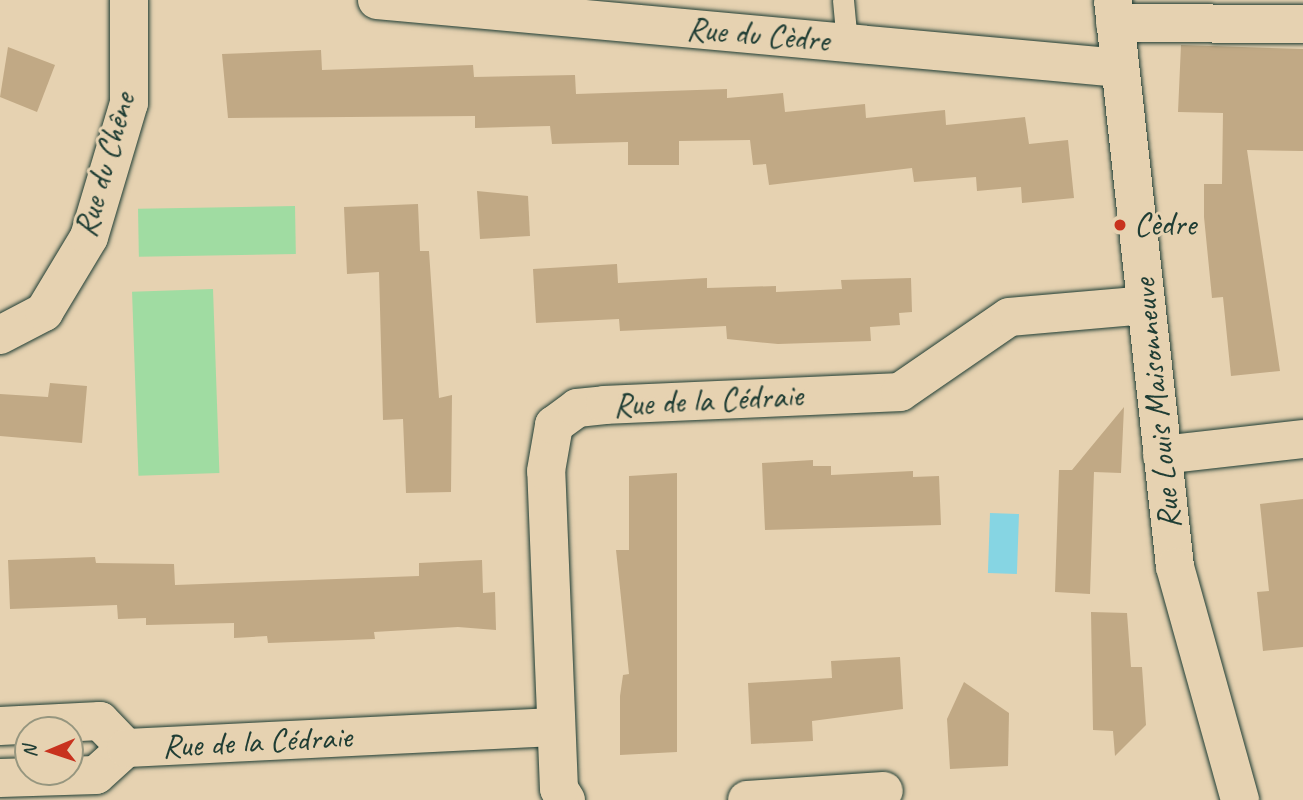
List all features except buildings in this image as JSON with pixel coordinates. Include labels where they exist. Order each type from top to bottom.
[{"type":"street","name":"Rue du Chêne","points":[[0,335],[44,312],[89,237],[129,103],[129,0]]},
{"type":"street","name":"Rue du Cèdre","points":[[377,0],[1120,68]]},
{"type":"street","points":[[1114,12],[1303,24]]},
{"type":"street","name":"Rue Louis Maisonneuve","points":[[1114,12],[1175,567],[1240,800]]},
{"type":"street","name":"Rue de la Cédraie","points":[[566,800],[559,789],[555,727],[546,471],[554,425],[578,408],[606,405],[900,392],[1009,317],[1145,305]]},
{"type":"street","points":[[1162,455],[1303,439]]},
{"type":"street","name":"Rue de la Cédraie","points":[[0,726],[100,721],[126,748]]},
{"type":"street","name":"Rue de la Cédraie","points":[[0,778],[96,775],[126,748],[555,727]]},
{"type":"street","points":[[747,800],[884,791]]},
{"type":"lane","name":"Rue du Cèdre","points":[[843,0],[847,43]]},
{"type":"green space","points":[[295,206],[296,254],[139,257],[138,209]]},
{"type":"green space","points":[[213,289],[219,473],[138,476],[132,292]]},
{"type":"water","points":[[990,513],[1019,514],[1017,574],[988,573]]},
{"type":"place","name":"Cèdre","points":[[1120,225]]}]
